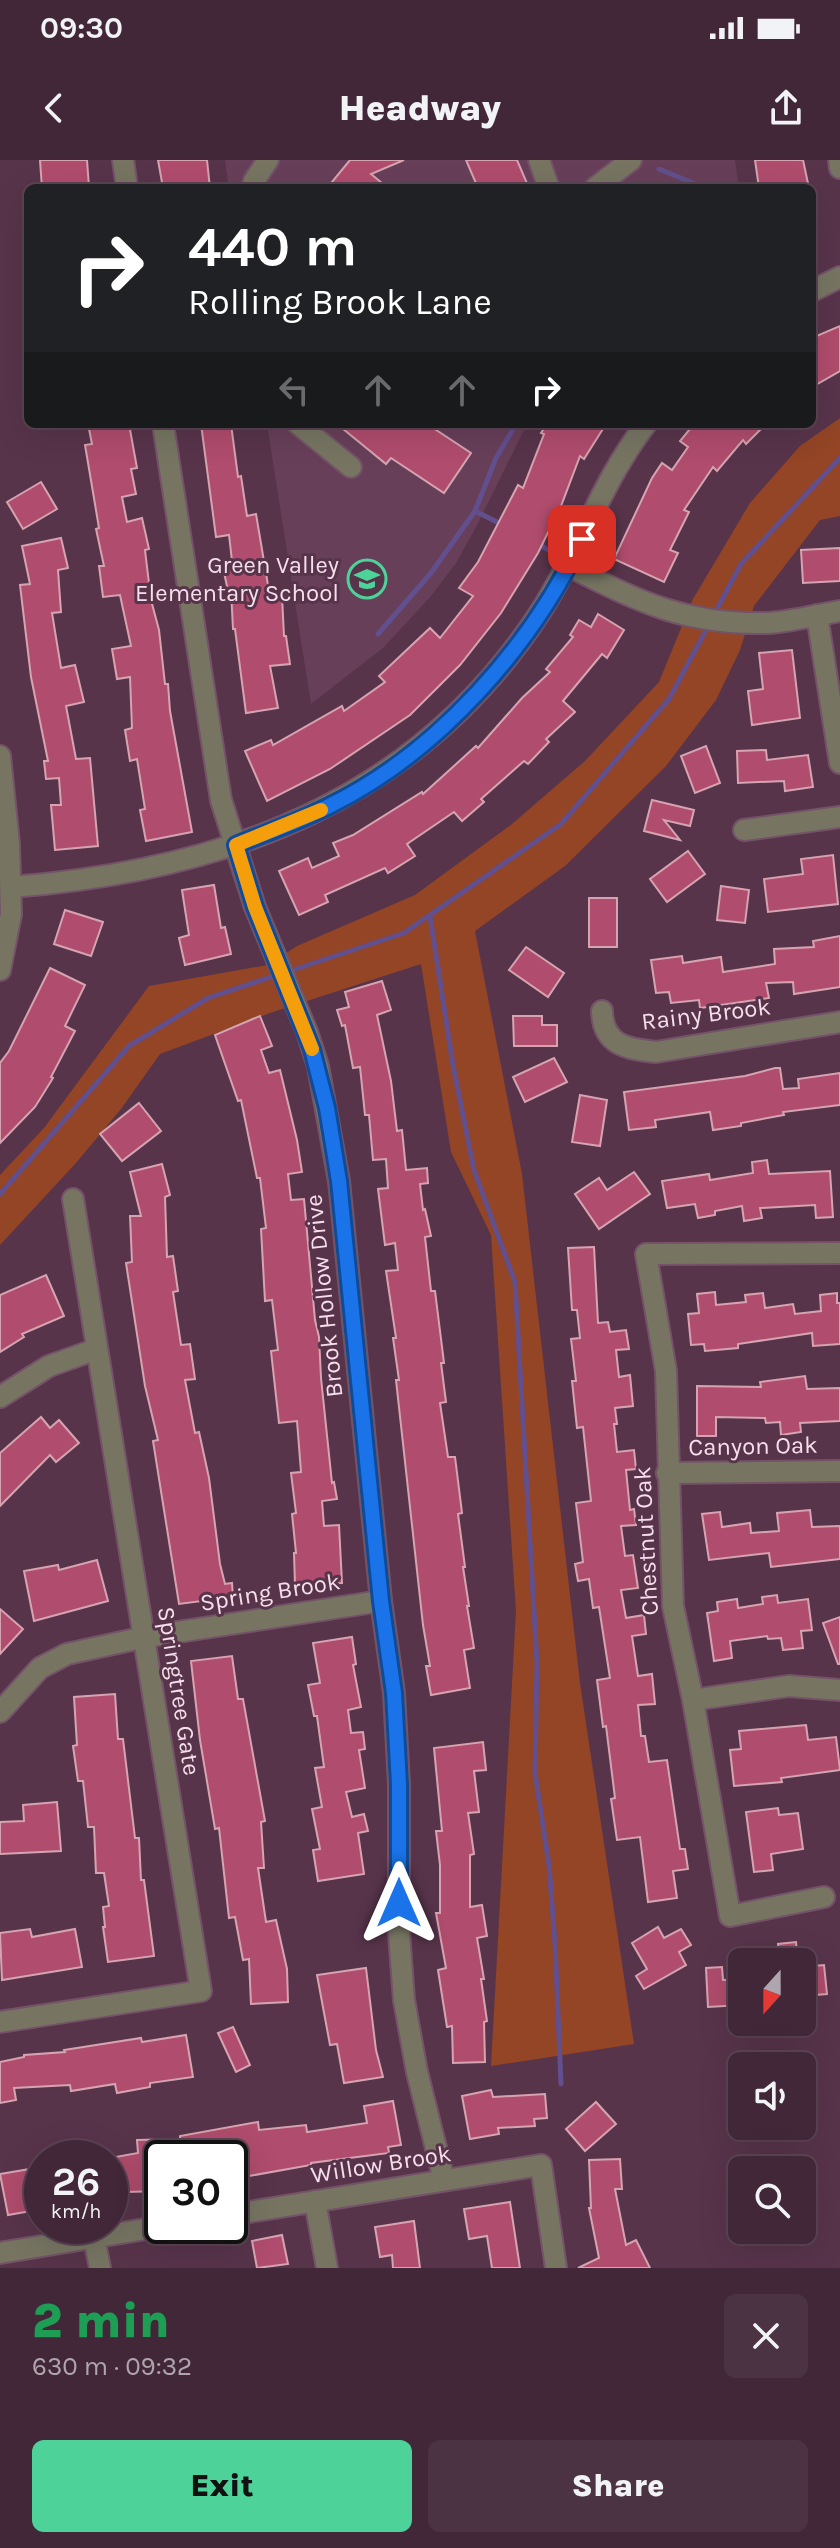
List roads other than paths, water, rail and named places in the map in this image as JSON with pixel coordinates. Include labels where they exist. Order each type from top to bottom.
[{"type":"street","points":[[123,160],[126,184]]},
{"type":"street","points":[[253,184],[268,160]]},
{"type":"street","points":[[539,160],[548,184]]},
{"type":"street","points":[[600,184],[631,160]]},
{"type":"street","points":[[839,160],[840,168]]},
{"type":"street","points":[[816,289],[840,277]]},
{"type":"street","name":"Brook Hollow Drive","points":[[164,428],[221,800],[255,907],[307,1032],[327,1108],[339,1181],[381,1601],[394,1693],[399,1784],[399,1933],[404,2000],[417,2072],[444,2180]]},
{"type":"street","points":[[303,428],[351,467]]},
{"type":"street","points":[[11,887],[88,879],[236,845],[334,804],[416,749],[468,703],[505,661],[569,566],[607,485],[643,428]]},
{"type":"street","points":[[569,566],[623,595],[662,610],[692,617],[770,623],[840,611]]},
{"type":"street","points":[[817,615],[840,763]]},
{"type":"street","points":[[0,756],[11,887],[11,914],[0,970]]},
{"type":"street","points":[[744,830],[840,817]]},
{"type":"street","name":"Rainy Brook","points":[[602,1011],[607,1034],[617,1043],[630,1049],[656,1052],[840,1022]]},
{"type":"street","name":"Springtree Gate","points":[[0,2022],[201,1991],[73,1199]]},
{"type":"street","name":"Chestnut Oak","points":[[824,1897],[730,1916],[693,1700],[673,1606],[666,1371],[646,1254],[840,1253]]},
{"type":"street","points":[[0,1397],[49,1366],[97,1349]]},
{"type":"street","name":"Canyon Oak","points":[[667,1473],[840,1471]]},
{"type":"street","name":"Spring Brook","points":[[0,1712],[40,1668],[67,1654],[145,1637],[381,1601]]},
{"type":"street","points":[[693,1700],[789,1686],[840,1690]]},
{"type":"street","name":"Willow Brook","points":[[248,2212],[541,2165],[556,2268]]},
{"type":"street","points":[[315,2201],[327,2268]]},
{"type":"street","points":[[0,2253],[56,2244]]},
{"type":"street","points":[[95,2244],[100,2268]]},
{"type":"waterway","points":[[659,169],[695,184]]},
{"type":"waterway","points":[[378,634],[431,573],[475,511],[496,458],[514,428]]},
{"type":"waterway","points":[[718,607],[741,564],[840,458]]},
{"type":"waterway","points":[[475,511],[503,525]]},
{"type":"waterway","points":[[536,543],[556,554]]},
{"type":"waterway","points":[[296,969],[404,933],[561,824],[669,699],[705,632]]},
{"type":"waterway","points":[[430,916],[453,1065],[474,1170],[515,1282],[537,1663],[535,1773],[549,1865],[561,2084]]},
{"type":"waterway","points":[[0,1194],[129,1046],[208,998],[271,977]]},
{"type":"place","name":"Green Valley Elementary School","points":[[367,579]]}]
